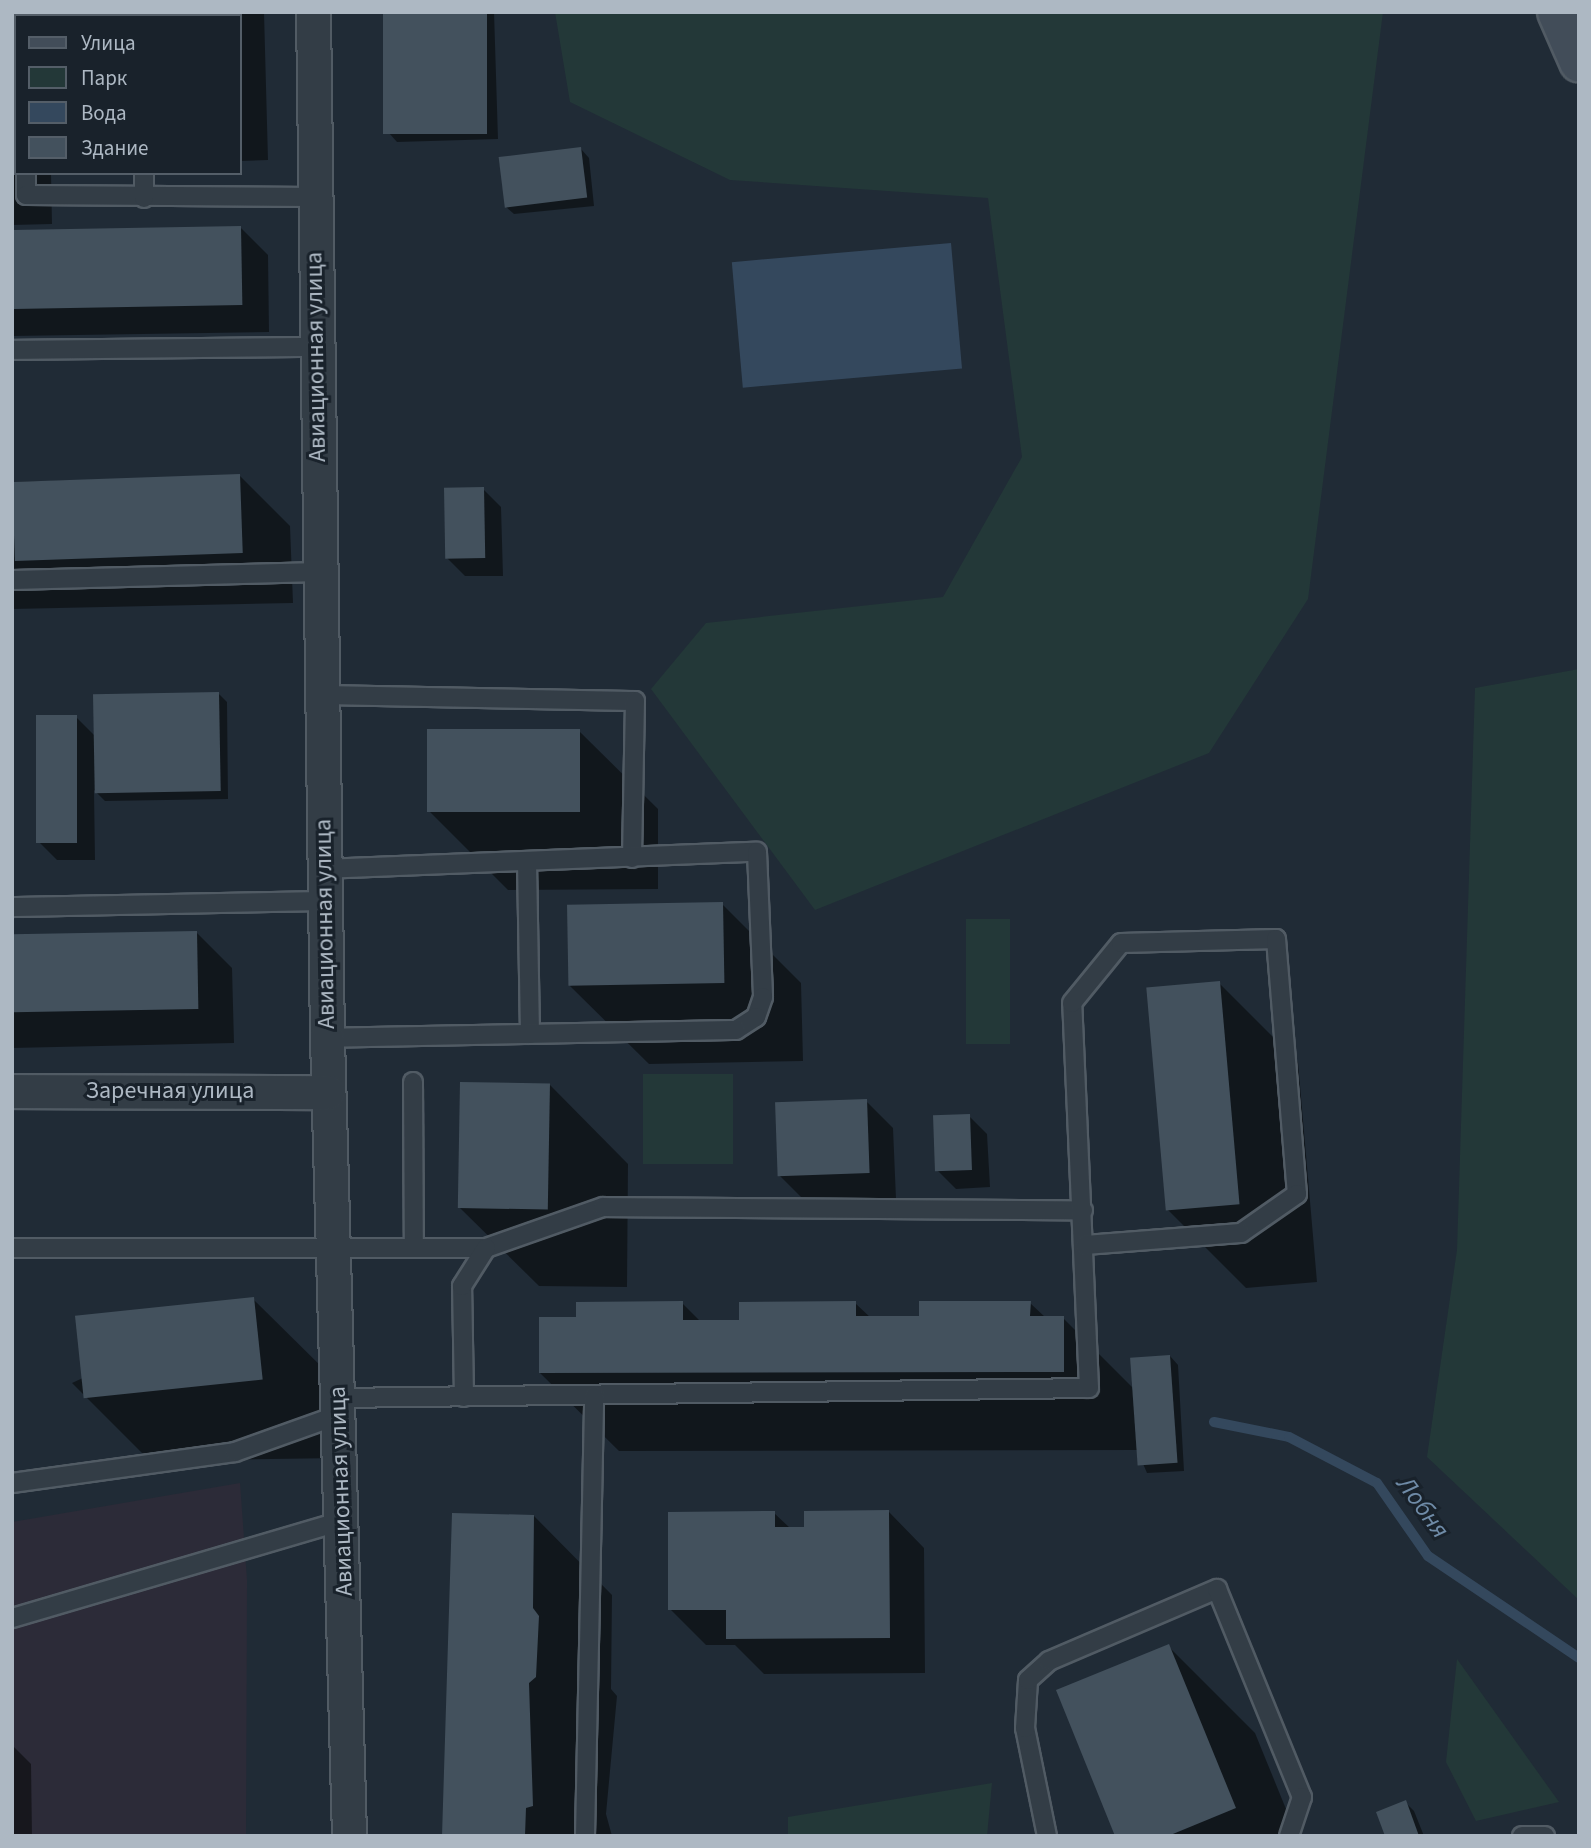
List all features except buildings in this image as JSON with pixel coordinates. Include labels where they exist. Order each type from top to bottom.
[{"type":"main road","points":[[1557,12],[1579,62]]},
{"type":"street","name":"Авиационная улица","points":[[313,12],[328,1092],[339,1407],[349,1836]]},
{"type":"street","name":"Заречная улица","points":[[12,1091],[328,1092]]},
{"type":"lane","points":[[25,175],[19,195],[144,198],[314,197]]},
{"type":"lane","points":[[144,175],[144,198]]},
{"type":"lane","points":[[12,350],[316,347]]},
{"type":"lane","points":[[12,580],[320,572]]},
{"type":"lane","points":[[321,695],[635,701],[632,858]]},
{"type":"lane","points":[[12,907],[325,885],[527,862],[757,852],[763,997],[756,1017],[737,1030],[327,1038]]},
{"type":"lane","points":[[527,862],[530,1034]]},
{"type":"lane","points":[[12,1483],[235,1452],[339,1407],[464,1396],[1089,1388],[1072,1003],[1121,943],[1276,939],[1297,1194],[1241,1233],[1084,1245]]},
{"type":"lane","points":[[413,1082],[414,1247]]},
{"type":"lane","points":[[12,1248],[485,1248],[603,1207],[1083,1210]]},
{"type":"lane","points":[[464,1396],[462,1286],[485,1248]]},
{"type":"lane","points":[[585,1836],[594,1395]]},
{"type":"lane","points":[[12,1618],[342,1521]]},
{"type":"lane","points":[[1047,1836],[1025,1728],[1028,1680],[1049,1661],[1217,1589],[1302,1797],[1289,1836]]},
{"type":"lane","points":[[1522,1836],[1545,1836]]},
{"type":"shaded area","points":[[240,1483],[247,1580],[246,1836],[12,1836],[12,1522]]},
{"type":"green space","points":[[555,12],[1383,12],[1308,599],[1209,753],[815,910],[651,689],[706,623],[943,597],[1022,457],[988,198],[730,180],[570,102]]},
{"type":"green space","points":[[1579,669],[1579,1600],[1427,1457],[1457,1250],[1475,688]]},
{"type":"green space","points":[[966,919],[1010,919],[1010,1044],[966,1044]]},
{"type":"green space","points":[[643,1074],[733,1074],[733,1164],[643,1164]]},
{"type":"green space","points":[[1457,1659],[1559,1802],[1476,1821],[1446,1762]]},
{"type":"green space","points":[[992,1783],[987,1836],[788,1836],[788,1817]]},
{"type":"water","points":[[951,243],[962,369],[743,388],[732,262]]},
{"type":"waterway","name":"Лобня","points":[[1214,1422],[1289,1437],[1377,1483],[1428,1556],[1579,1658]]}]
